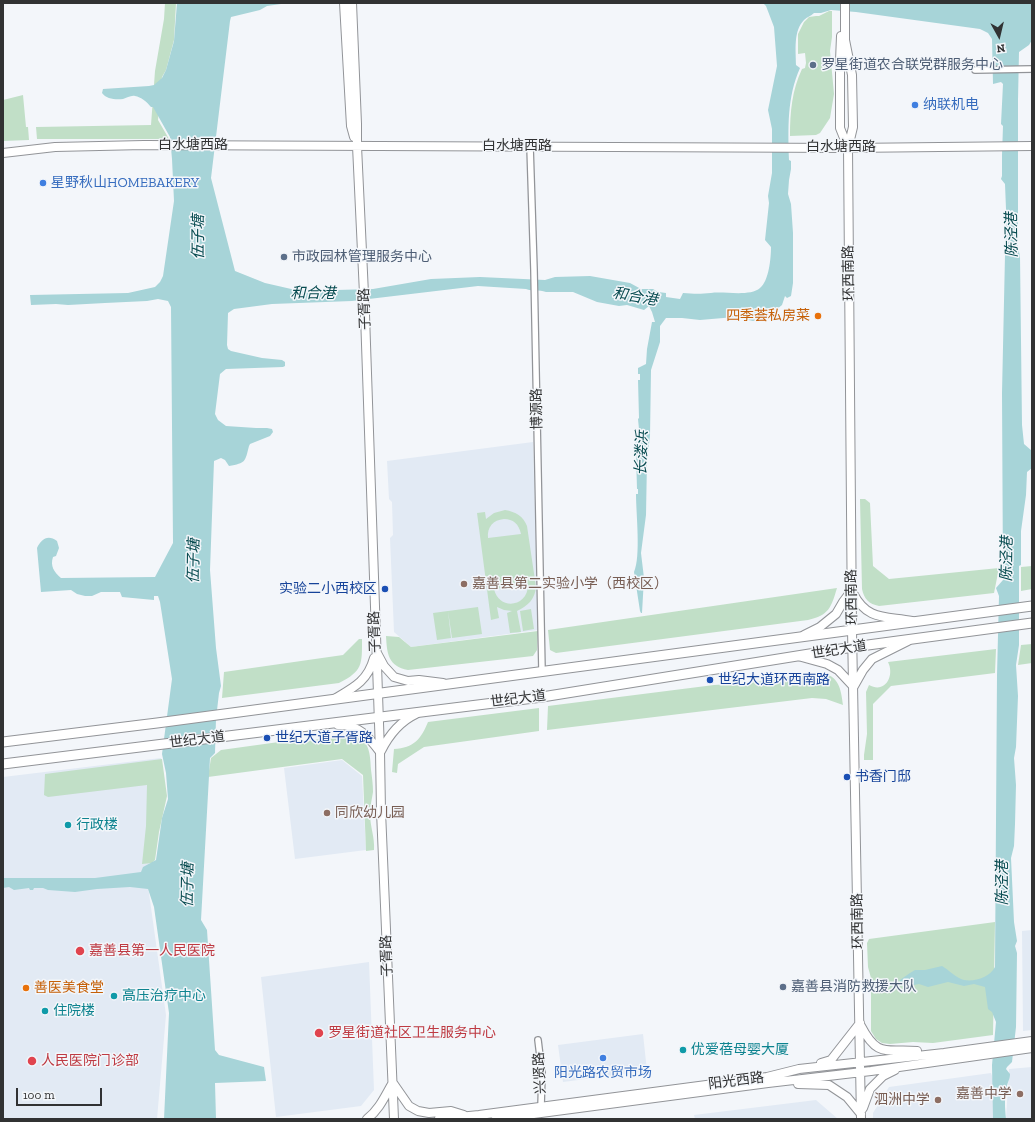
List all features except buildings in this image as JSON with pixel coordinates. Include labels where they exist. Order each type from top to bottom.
[{"type":"main road","name":"世纪大道","points":[[3,742],[157,723],[1032,606]]},
{"type":"main road","name":"世纪大道","points":[[3,764],[542,696],[797,656],[1032,623]]},
{"type":"street","name":"子胥路","points":[[344,3],[351,126],[357,146]]},
{"type":"street","name":"子胥路","points":[[352,3],[379,717],[381,811],[394,1119]]},
{"type":"street","name":"环西南路","points":[[841,3],[843,40],[852,75],[853,126],[848,148],[852,648],[861,1117]]},
{"type":"street","name":"环西南路","points":[[845,3],[840,61],[840,128],[848,148]]},
{"type":"street","points":[[975,70],[1032,70]]},
{"type":"street","name":"白水塘西路","points":[[3,153],[55,147],[144,145],[790,148],[1032,146]]},
{"type":"street","name":"博源路","points":[[530,146],[535,296],[542,671]]},
{"type":"street","points":[[852,590],[857,602],[875,616],[918,622]]},
{"type":"street","points":[[795,638],[820,627],[836,614],[852,590]]},
{"type":"street","points":[[797,656],[827,664],[838,670],[853,686],[872,659],[910,640]]},
{"type":"street","points":[[376,651],[384,666],[394,677],[408,681],[419,680],[450,683]]},
{"type":"street","points":[[335,699],[350,690],[367,676],[372,666],[376,651]]},
{"type":"street","points":[[313,725],[344,725],[356,728],[370,739],[380,752],[390,735],[400,723],[420,712]]},
{"type":"street","points":[[799,1069],[831,1060],[860,1023],[868,1039],[880,1048],[890,1051],[916,1050],[931,1054]]},
{"type":"street","name":"兴贤路","points":[[538,1040],[542,1073],[542,1113]]},
{"type":"street","name":"阳光西路","points":[[496,1119],[781,1081],[902,1067],[1017,1046],[1032,1041]]},
{"type":"street","points":[[1017,1046],[1032,1048]]},
{"type":"street","name":"阳光西路","points":[[439,1119],[466,1116],[542,1113],[767,1077],[799,1069],[931,1054],[989,1050]]},
{"type":"street","points":[[861,1117],[870,1089],[883,1076],[902,1067]]},
{"type":"street","points":[[781,1081],[797,1084],[830,1085],[847,1097],[861,1117]]},
{"type":"street","points":[[367,1119],[381,1104],[393,1083],[409,1106],[418,1111],[429,1113],[451,1111],[466,1116]]},
{"type":"shaded area","name":"嘉善县第二实验小学（西校区）","points":[[533,442],[538,630],[411,647],[394,632],[390,538],[393,535],[392,502],[389,499],[387,461]]},
{"type":"shaded area","name":"嘉善县第一人民医院","points":[[161,758],[166,798],[149,867],[148,886],[166,1015],[157,1119],[3,1119],[3,777]]},
{"type":"shaded area","name":"同欣幼儿园","points":[[342,760],[362,776],[366,850],[295,859],[284,768]]},
{"type":"shaded area","points":[[1032,930],[1032,1030],[1023,1031],[1022,931]]},
{"type":"shaded area","name":"罗星街道社区卫生服务中心","points":[[369,962],[374,1090],[361,1106],[276,1117],[261,977]]},
{"type":"shaded area","name":"阳光路农贸市场","points":[[643,1034],[647,1071],[563,1082],[558,1045]]},
{"type":"shaded area","name":"嘉善中学","points":[[1032,1067],[1032,1119],[1006,1119],[1009,1069]]},
{"type":"shaded area","name":"泗洲中学","points":[[991,1073],[996,1087],[993,1119],[873,1119],[873,1113],[889,1087]]},
{"type":"shaded area","points":[[816,1100],[838,1119],[695,1119],[694,1115]]},
{"type":"green space","points":[[165,3],[176,3],[174,40],[166,70],[162,77],[158,120],[169,139],[37,139],[36,127],[151,125],[155,71],[164,19]]},
{"type":"green space","points":[[832,11],[832,37],[830,51],[834,94],[830,118],[820,133],[816,135],[790,136],[790,118],[794,93],[802,69],[805,68],[806,63],[805,53],[798,54],[798,34],[804,22],[809,17],[819,16]]},
{"type":"green space","points":[[23,95],[26,127],[28,127],[29,140],[3,141],[3,100]]},
{"type":"green space","points":[[860,499],[865,499],[870,503],[873,566],[889,579],[999,568],[994,593],[879,606],[872,604],[864,596],[862,589]]},
{"type":"green space","points":[[505,510],[513,512],[521,517],[527,526],[536,587],[530,602],[517,611],[521,632],[510,633],[507,613],[512,611],[497,607],[499,618],[491,620],[477,513],[485,512],[486,519],[494,513]],"holes":[[[504,519],[515,523],[519,527],[521,534],[488,538],[490,527],[497,521]],[[528,585],[527,592],[523,598],[519,602],[513,604],[501,601],[494,589]]]},
{"type":"green space","points":[[1032,566],[1032,589],[1021,591],[1021,567]]},
{"type":"green space","points":[[837,588],[831,606],[828,610],[821,616],[808,620],[556,653],[550,650],[548,630]]},
{"type":"green space","points":[[478,607],[482,634],[452,638],[448,611]]},
{"type":"green space","points":[[531,609],[534,629],[523,631],[520,611]]},
{"type":"green space","points":[[448,611],[451,638],[437,640],[433,613]]},
{"type":"green space","points":[[538,631],[537,650],[533,656],[408,670],[396,666],[390,658],[388,654],[386,636],[399,637],[411,647]]},
{"type":"green space","points":[[359,639],[362,639],[360,666],[353,675],[339,683],[222,698],[224,672],[343,655]]},
{"type":"green space","points":[[1032,644],[1032,663],[1018,665],[1021,645]]},
{"type":"green space","points":[[996,649],[995,673],[891,686],[873,704],[873,760],[864,760],[867,734],[866,692],[869,685],[880,687],[887,682],[890,673],[888,662]]},
{"type":"green space","points":[[820,673],[831,677],[838,684],[843,705],[826,699],[812,698],[547,730],[548,706],[714,685],[749,683]]},
{"type":"green space","points":[[539,708],[539,731],[424,747],[398,764],[397,773],[392,772],[394,749],[407,747],[416,742],[423,733],[428,722]]},
{"type":"green space","points":[[344,735],[359,738],[369,750],[373,787],[370,814],[374,850],[366,851],[363,775],[342,759],[208,777],[211,758],[221,750],[279,742],[302,742]]},
{"type":"green space","points":[[162,759],[167,796],[159,832],[155,860],[152,863],[142,864],[146,826],[147,785],[48,797],[44,795],[45,774]]},
{"type":"green space","points":[[995,922],[993,1035],[933,1043],[913,1042],[890,1044],[882,1043],[876,1039],[871,1031],[871,978],[868,967],[867,943],[869,939]]},
{"type":"water","points":[[177,3],[288,3],[267,6],[260,10],[231,17],[230,21],[211,178],[235,271],[265,283],[300,291],[373,289],[431,279],[480,277],[545,280],[555,277],[590,276],[630,283],[641,289],[653,289],[658,292],[666,293],[666,297],[680,299],[683,293],[744,293],[756,291],[766,280],[770,263],[771,247],[765,240],[769,203],[768,196],[772,173],[772,129],[768,110],[777,66],[774,27],[766,6],[763,3],[1032,3],[1032,40],[1029,45],[1019,52],[1018,248],[1020,256],[1022,425],[1024,444],[1032,451],[1032,468],[1027,472],[1026,495],[1021,531],[1021,565],[1019,566],[1019,645],[1016,665],[1018,696],[1016,747],[1014,758],[1016,785],[1015,824],[1014,846],[1011,858],[1014,922],[1017,941],[1015,946],[1017,953],[1016,1027],[1012,1062],[1006,1069],[1010,1074],[1010,1077],[1005,1094],[1006,1119],[993,1119],[992,1065],[996,1022],[992,1012],[988,1009],[985,987],[974,984],[964,986],[948,982],[928,987],[919,984],[904,987],[900,984],[900,980],[915,970],[925,970],[942,966],[958,978],[973,980],[990,974],[995,967],[999,596],[996,588],[1003,580],[1002,393],[1006,209],[1005,184],[1001,179],[1003,84],[1001,82],[993,84],[992,39],[988,33],[980,29],[831,10],[821,13],[814,13],[805,19],[800,25],[797,35],[796,65],[800,68],[793,90],[789,113],[789,160],[791,161],[791,169],[788,194],[791,204],[793,233],[793,283],[791,296],[787,298],[785,296],[782,305],[771,314],[771,317],[753,321],[735,317],[700,320],[666,318],[660,326],[660,342],[651,370],[650,436],[647,460],[646,515],[641,553],[644,578],[642,613],[640,611],[634,572],[638,546],[636,494],[638,494],[638,489],[635,444],[639,429],[638,380],[640,380],[640,374],[638,374],[638,368],[646,364],[652,322],[655,322],[649,306],[644,310],[627,305],[619,306],[597,302],[573,292],[546,292],[526,289],[478,286],[352,301],[272,304],[234,309],[228,313],[228,349],[262,358],[282,360],[285,362],[285,366],[226,369],[220,374],[215,414],[218,420],[226,426],[267,428],[272,429],[273,432],[270,436],[250,444],[245,459],[242,463],[229,466],[225,460],[221,458],[214,461],[210,570],[216,648],[221,686],[216,719],[215,753],[210,758],[201,920],[207,930],[215,1050],[219,1055],[264,1067],[266,1081],[215,1083],[216,1119],[164,1119],[169,1013],[154,907],[148,889],[130,887],[75,892],[48,890],[43,888],[34,888],[33,890],[30,890],[29,888],[14,890],[9,887],[3,888],[3,878],[95,878],[141,872],[143,867],[156,860],[162,818],[168,799],[166,773],[162,754],[172,679],[158,596],[154,596],[154,600],[122,597],[120,592],[101,592],[92,596],[85,596],[77,594],[71,590],[41,592],[37,548],[45,538],[51,538],[57,541],[59,548],[56,556],[53,557],[52,566],[61,578],[155,577],[173,543],[171,307],[168,301],[158,299],[147,301],[68,305],[31,305],[30,295],[128,293],[155,287],[160,282],[163,276],[174,201],[170,137],[153,107],[142,99],[130,96],[123,99],[114,99],[106,97],[102,93],[103,89],[154,85],[162,78],[166,70],[174,41]]},
{"type":"place","name":"罗星街道农合联党群服务中心","points":[[813,65]]},
{"type":"place","name":"纳联机电","points":[[915,105]]},
{"type":"place","name":"星野秋山HOMEBAKERY","points":[[43,183]]},
{"type":"place","name":"市政园林管理服务中心","points":[[284,257]]},
{"type":"place","name":"四季荟私房菜","points":[[818,316]]},
{"type":"place","name":"嘉善县第二实验小学（西校区）","points":[[464,584]]},
{"type":"place","name":"实验二小西校区","points":[[385,589]]},
{"type":"place","name":"世纪大道环西南路","points":[[710,680]]},
{"type":"place","name":"世纪大道子胥路","points":[[267,738]]},
{"type":"place","name":"书香门邸","points":[[847,777]]},
{"type":"place","name":"同欣幼儿园","points":[[327,813]]},
{"type":"place","name":"行政楼","points":[[68,825]]},
{"type":"place","name":"嘉善县第一人民医院","points":[[80,951]]},
{"type":"place","name":"嘉善县消防救援大队","points":[[783,987]]},
{"type":"place","name":"善医美食堂","points":[[26,988]]},
{"type":"place","name":"高压治疗中心","points":[[114,996]]},
{"type":"place","name":"住院楼","points":[[45,1011]]},
{"type":"place","name":"罗星街道社区卫生服务中心","points":[[319,1033]]},
{"type":"place","name":"优爱蓓母婴大厦","points":[[683,1050]]},
{"type":"place","name":"阳光路农贸市场","points":[[603,1058]]},
{"type":"place","name":"人民医院门诊部","points":[[32,1061]]},
{"type":"place","name":"嘉善中学","points":[[1020,1094]]},
{"type":"place","name":"泗洲中学","points":[[938,1100]]},
{"type":"water label","name":"陈泾港","points":[[1012,235]]},
{"type":"water label","name":"伍子塘","points":[[199,237]]},
{"type":"water label","name":"和合港","points":[[313,294]]},
{"type":"water label","name":"和合港","points":[[635,297]]},
{"type":"water label","name":"长溇浜","points":[[642,453]]},
{"type":"water label","name":"陈泾港","points":[[1007,559]]},
{"type":"water label","name":"伍子塘","points":[[194,561]]},
{"type":"water label","name":"陈泾港","points":[[1003,883]]},
{"type":"water label","name":"伍子塘","points":[[188,885]]}]
